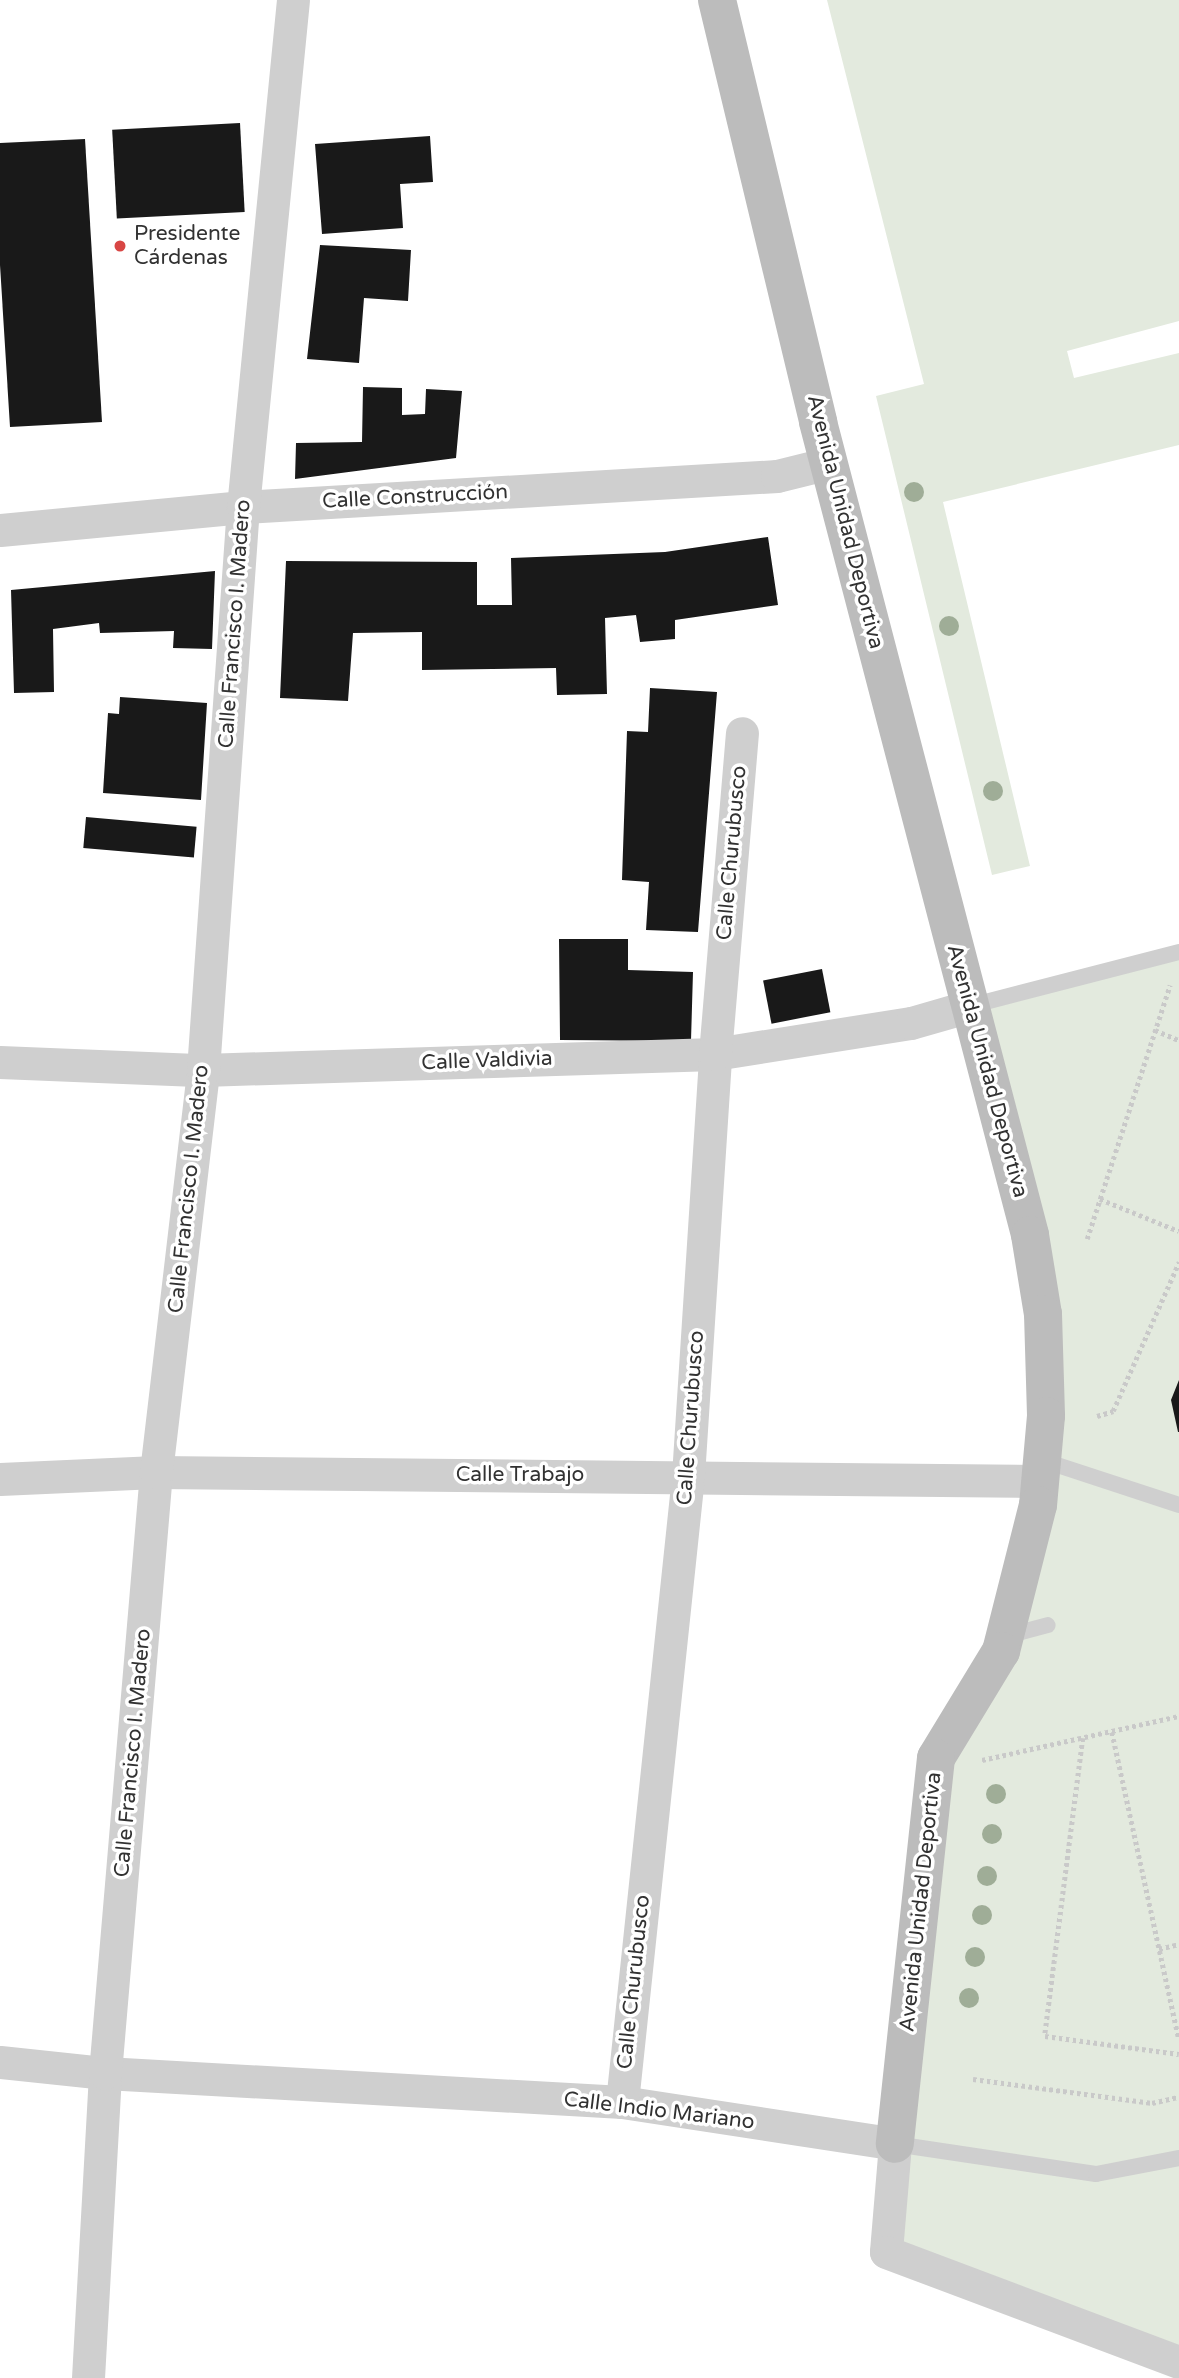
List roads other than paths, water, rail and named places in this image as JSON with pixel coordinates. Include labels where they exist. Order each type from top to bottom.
[{"type":"street","name":"Calle Francisco I. Madero","points":[[88,2378],[106,2073],[156,1472],[203,1070],[243,507],[293,0]]},
{"type":"street","name":"Avenida Unidad Deportiva","points":[[717,0],[829,463],[1030,1234],[1043,1314],[1041,1471],[1005,1637],[1001,1651],[936,1758],[895,2144]]},
{"type":"street","name":"Calle Construcción","points":[[0,530],[243,507],[777,476],[829,463]]},
{"type":"street","name":"Calle Churubusco","points":[[621,2102],[688,1476],[715,1054],[742,733]]},
{"type":"street","name":"Calle Valdivia","points":[[0,1062],[203,1070],[715,1054],[911,1023],[970,1006]]},
{"type":"street","name":"Calle Trabajo","points":[[0,1479],[156,1472],[688,1476],[1041,1471]]},
{"type":"street","name":"Calle Indio Mariano","points":[[0,2063],[106,2073],[621,2102],[895,2144]]},
{"type":"street","points":[[895,2144],[886,2252],[1179,2362]]},
{"type":"lane","points":[[970,1006],[1179,953]]},
{"type":"lane","points":[[1041,1471],[1179,1506]]},
{"type":"lane","points":[[1005,1637],[1048,1625]]},
{"type":"lane","points":[[895,2144],[1096,2174],[1179,2158]]},
{"type":"place","name":"Presidente Cárdenas","points":[[120,246]]}]
